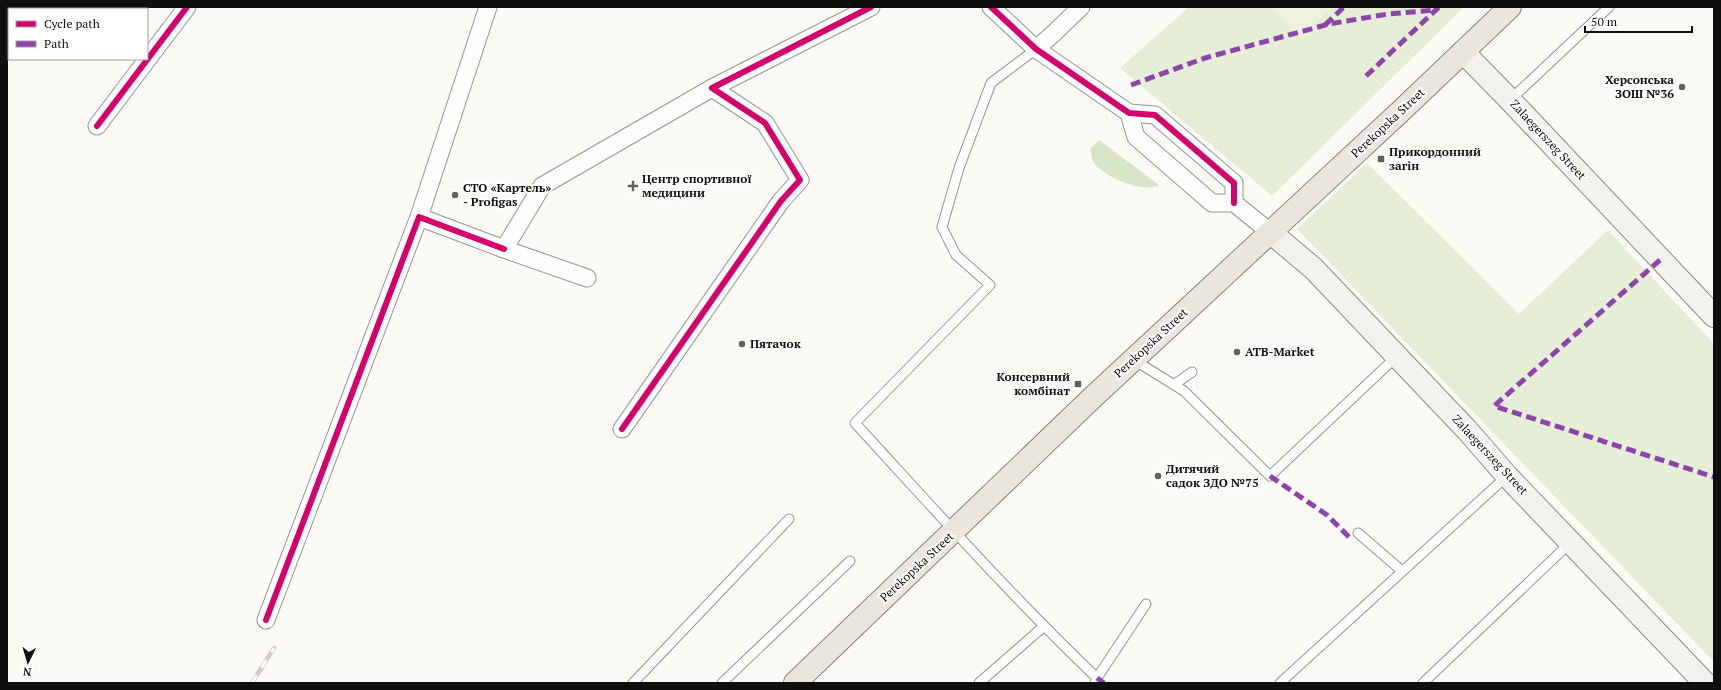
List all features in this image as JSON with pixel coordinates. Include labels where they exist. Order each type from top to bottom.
[{"type":"main road","name":"Perekopska Street","points":[[795,683],[1134,360],[1510,7]]},
{"type":"main road","name":"Zalaegerszeg Street","points":[[1463,52],[1714,316]]},
{"type":"main road","name":"Zalaegerszeg Street","points":[[1270,232],[1313,268],[1467,430],[1507,476],[1705,683]]},
{"type":"street","points":[[148,58],[187,7]]},
{"type":"street","points":[[266,620],[419,217],[488,7]]},
{"type":"street","points":[[504,249],[542,186],[712,88],[871,7]]},
{"type":"street","points":[[991,7],[1036,49],[1129,113],[1155,115],[1234,183],[1234,204]]},
{"type":"street","points":[[1036,49],[1081,7]]},
{"type":"street","points":[[96,126],[146,60]]},
{"type":"street","points":[[622,429],[782,202],[800,180],[765,123],[712,88]]},
{"type":"street","points":[[1129,113],[1136,137],[1212,203],[1234,204],[1270,232]]},
{"type":"street","points":[[419,217],[587,278]]},
{"type":"lane","points":[[1510,100],[1609,7]]},
{"type":"lane","points":[[1036,49],[991,82],[959,168],[942,227],[956,255],[990,285],[854,422],[954,532],[1096,680],[1146,604]]},
{"type":"lane","points":[[1134,360],[1175,384],[1270,476],[1397,356]]},
{"type":"lane","points":[[1175,384],[1192,372]]},
{"type":"lane","points":[[1280,683],[1507,476]]},
{"type":"lane","points":[[633,683],[789,519]]},
{"type":"lane","points":[[1358,533],[1402,571]]},
{"type":"lane","points":[[1423,683],[1571,542]]},
{"type":"lane","points":[[722,683],[850,561]]},
{"type":"lane","points":[[979,683],[1043,626]]},
{"type":"green space","points":[[1189,7],[1464,7],[1272,196],[1120,68]]},
{"type":"green space","points":[[1270,7],[1333,7],[1301,38]]},
{"type":"green space","points":[[1099,140],[1159,185],[1152,187],[1134,186],[1107,174],[1099,168],[1094,163],[1091,156],[1091,148]]},
{"type":"green space","points":[[1367,163],[1519,314],[1608,230],[1714,344],[1714,662],[1297,229]]},
{"type":"railway","points":[[252,683],[274,648]]},
{"type":"marked path","points":[[1325,25],[1344,7]]},
{"type":"marked path","points":[[1366,76],[1439,7]]},
{"type":"marked path","points":[[1131,85],[1205,58],[1329,24],[1388,14],[1435,10]]},
{"type":"marked path","points":[[1660,260],[1494,406],[1714,477]]},
{"type":"marked path","points":[[1270,476],[1327,515],[1351,539]]},
{"type":"marked path","points":[[1097,678],[1104,683]]},
{"type":"cycle path","points":[[148,59],[187,7]]},
{"type":"cycle path","points":[[622,429],[781,201],[800,180],[765,123],[712,88],[871,7]]},
{"type":"cycle path","points":[[991,7],[1036,49],[1129,113],[1155,115],[1234,183],[1234,203]]},
{"type":"cycle path","points":[[97,126],[147,60]]},
{"type":"cycle path","points":[[266,620],[419,217],[504,249]]},
{"type":"place","name":"Херсонська ЗОШ №36","points":[[1682,87]]},
{"type":"place","name":"Прикордонний загін","points":[[1381,159]]},
{"type":"place","name":"Центр спортивної медицини","points":[[633,186]]},
{"type":"place","name":"СТО «Картель» - Profigas","points":[[455,195]]},
{"type":"place","name":"Пятачок","points":[[742,344]]},
{"type":"place","name":"ATB-Market","points":[[1237,352]]},
{"type":"place","name":"Консервний комбінат","points":[[1078,384]]},
{"type":"place","name":"Дитячий садок ЗДО №75","points":[[1158,476]]}]
